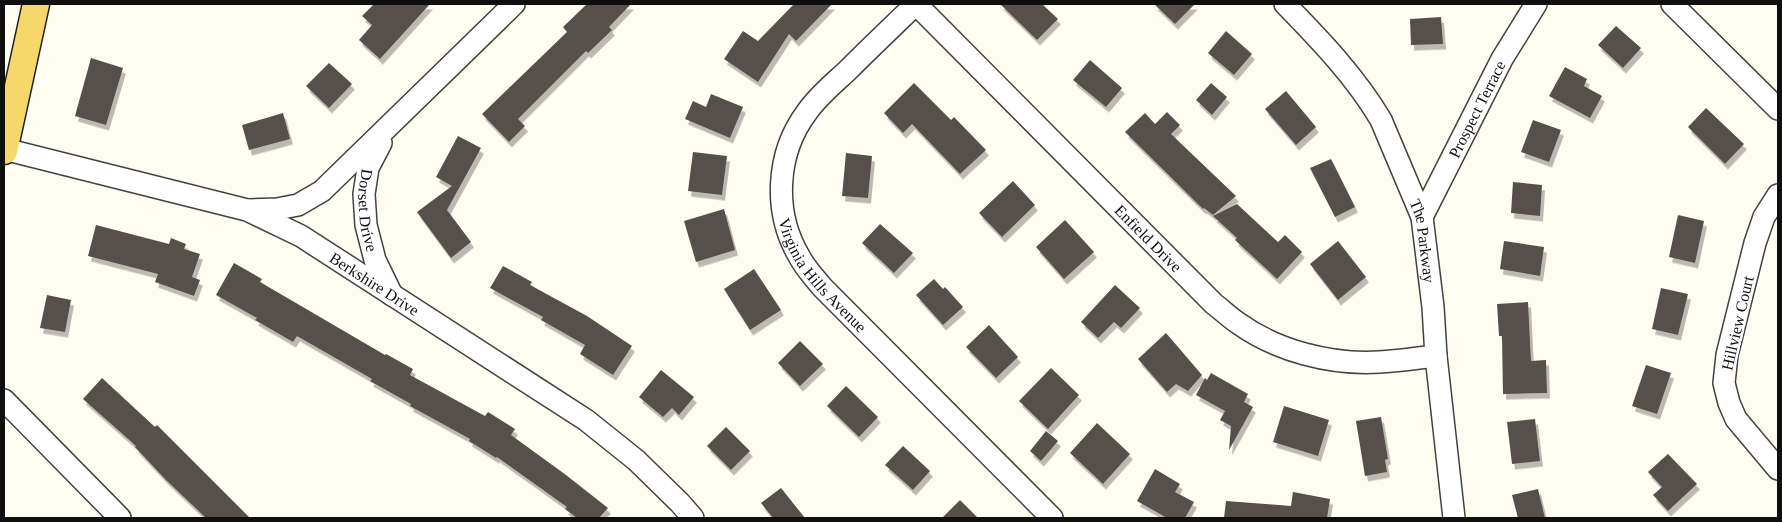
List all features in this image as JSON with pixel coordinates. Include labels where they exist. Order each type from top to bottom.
[{"type":"main road","points":[[4,150],[36,4]]},
{"type":"street","name":"Dorset Drive","points":[[246,210],[277,209],[298,205],[322,191],[514,4]]},
{"type":"street","name":"Enfield Drive","points":[[916,4],[1214,304],[1238,323],[1259,336],[1281,346],[1328,358],[1377,362],[1436,356]]},
{"type":"street","name":"Virginia Hills Avenue","points":[[916,4],[818,99],[799,124],[789,146],[783,170],[781,197],[785,222],[799,257],[822,287],[1052,518]]},
{"type":"street","name":"The Parkway","points":[[1285,4],[1349,72],[1374,108],[1381,120],[1422,217],[1454,518]]},
{"type":"street","name":"Prospect Terrace","points":[[1422,217],[1502,59],[1536,4]]},
{"type":"street","points":[[1672,4],[1778,110]]},
{"type":"street","name":"Dorset Drive","points":[[389,127],[368,168],[364,194],[366,225],[374,260],[392,295]]},
{"type":"street","name":"Berkshire Drive","points":[[4,150],[246,210],[300,236],[586,420],[636,460],[693,518]]},
{"type":"street","name":"Hillview Court","points":[[1778,195],[1764,217],[1755,243],[1724,371],[1724,383],[1729,404],[1736,419],[1778,469]]},
{"type":"street","points":[[4,400],[120,518]]},
{"type":"building","points":[[374,4],[430,4],[380,59],[359,40],[372,25],[362,16]]},
{"type":"building","points":[[587,4],[631,4],[609,27],[612,30],[588,53],[586,51],[518,119],[525,126],[509,142],[482,114],[567,32],[563,27]]},
{"type":"building","points":[[794,4],[832,4],[796,41],[789,34],[758,82],[724,59],[743,31],[758,41]]},
{"type":"building","points":[[1000,4],[1042,4],[1058,19],[1037,40]]},
{"type":"building","points":[[1154,4],[1195,4],[1175,24]]},
{"type":"building","points":[[1441,17],[1443,44],[1411,45],[1410,19]]},
{"type":"building","points":[[1616,26],[1641,48],[1623,68],[1598,45]]},
{"type":"building","points":[[1226,31],[1252,54],[1234,75],[1208,53]]},
{"type":"building","points":[[91,58],[123,68],[106,125],[75,116]]},
{"type":"building","points":[[1090,60],[1122,88],[1106,107],[1073,80]]},
{"type":"building","points":[[329,63],[352,84],[329,108],[306,86]]},
{"type":"building","points":[[1565,67],[1587,79],[1584,86],[1602,96],[1590,118],[1549,96]]},
{"type":"building","points":[[914,83],[951,120],[954,117],[986,150],[960,174],[912,124],[903,133],[884,113]]},
{"type":"building","points":[[1211,83],[1227,97],[1212,115],[1196,100]]},
{"type":"building","points":[[1286,91],[1316,127],[1296,145],[1265,109]]},
{"type":"building","points":[[711,94],[743,107],[730,138],[685,119],[693,101],[706,107]]},
{"type":"building","points":[[1706,108],[1744,144],[1725,164],[1688,127]]},
{"type":"building","points":[[1167,112],[1180,125],[1171,134],[1236,196],[1213,215],[1203,209],[1125,132],[1145,113],[1155,124]]},
{"type":"building","points":[[283,113],[290,139],[249,150],[242,125]]},
{"type":"building","points":[[1533,120],[1561,130],[1549,162],[1521,152]]},
{"type":"building","points":[[458,136],[481,148],[447,210],[471,242],[451,258],[417,212],[452,186],[436,177]]},
{"type":"building","points":[[693,152],[727,156],[722,195],[688,191]]},
{"type":"building","points":[[846,153],[872,156],[868,198],[842,196]]},
{"type":"building","points":[[1331,159],[1355,207],[1335,217],[1310,168]]},
{"type":"building","points":[[1013,181],[1035,205],[1002,237],[979,213]]},
{"type":"building","points":[[1513,182],[1542,185],[1540,216],[1511,213]]},
{"type":"building","points":[[1237,204],[1278,242],[1285,235],[1302,252],[1277,279],[1235,240],[1237,238],[1213,216]]},
{"type":"building","points":[[724,209],[735,250],[696,262],[684,221]]},
{"type":"building","points":[[1678,215],[1704,221],[1695,263],[1669,257]]},
{"type":"building","points":[[1065,220],[1094,252],[1064,279],[1036,247]]},
{"type":"building","points":[[880,224],[913,253],[894,273],[862,243]]},
{"type":"building","points":[[96,225],[169,244],[171,238],[186,244],[184,249],[200,254],[192,277],[200,280],[194,296],[155,282],[158,274],[88,256]]},
{"type":"building","points":[[1338,241],[1366,277],[1338,300],[1310,264]]},
{"type":"building","points":[[1504,241],[1544,247],[1540,276],[1500,269]]},
{"type":"building","points":[[234,263],[262,279],[260,282],[385,355],[413,369],[410,375],[485,416],[488,412],[515,429],[511,435],[608,508],[599,518],[577,518],[565,509],[567,507],[497,457],[469,441],[470,439],[410,406],[411,404],[370,381],[372,379],[297,336],[293,342],[255,320],[257,318],[216,295]]},
{"type":"building","points":[[503,266],[532,282],[530,285],[587,316],[632,346],[613,375],[580,354],[585,345],[541,320],[543,317],[490,288]]},
{"type":"building","points":[[754,269],[781,310],[750,330],[724,289]]},
{"type":"building","points":[[934,279],[943,289],[945,287],[963,307],[943,325],[916,295]]},
{"type":"building","points":[[1115,285],[1140,308],[1121,328],[1114,322],[1098,338],[1081,322]]},
{"type":"building","points":[[1661,288],[1688,294],[1678,335],[1652,329]]},
{"type":"building","points":[[47,295],[71,300],[65,332],[40,328]]},
{"type":"building","points":[[1528,302],[1531,361],[1546,360],[1547,393],[1503,394],[1502,336],[1499,336],[1497,304]]},
{"type":"building","points":[[989,325],[1018,357],[996,378],[966,347]]},
{"type":"building","points":[[1166,333],[1202,375],[1188,391],[1176,384],[1167,392],[1138,359]]},
{"type":"building","points":[[800,341],[823,364],[800,386],[778,363]]},
{"type":"building","points":[[1646,365],[1671,373],[1657,414],[1632,406]]},
{"type":"building","points":[[1051,368],[1079,395],[1048,429],[1019,401]]},
{"type":"building","points":[[661,370],[694,397],[679,415],[672,408],[663,417],[639,397]]},
{"type":"building","points":[[1211,373],[1248,394],[1244,402],[1253,407],[1229,450],[1231,426],[1220,420],[1225,411],[1196,395],[1205,378],[1207,380]]},
{"type":"building","points":[[102,378],[155,427],[157,425],[250,518],[206,518],[166,480],[136,446],[83,399]]},
{"type":"building","points":[[846,386],[878,417],[859,437],[827,406]]},
{"type":"building","points":[[1284,406],[1329,420],[1318,456],[1273,442]]},
{"type":"building","points":[[1381,417],[1388,459],[1385,460],[1387,472],[1365,476],[1356,421]]},
{"type":"building","points":[[1535,419],[1540,461],[1512,464],[1507,422]]},
{"type":"building","points":[[1097,423],[1130,454],[1103,484],[1070,453]]},
{"type":"building","points":[[726,427],[750,451],[731,470],[707,446]]},
{"type":"building","points":[[1046,431],[1058,441],[1041,461],[1030,451]]},
{"type":"building","points":[[903,446],[930,471],[913,490],[885,465]]},
{"type":"building","points":[[1668,454],[1697,484],[1668,511],[1653,495],[1662,487],[1648,472]]},
{"type":"building","points":[[1155,469],[1180,484],[1175,492],[1194,502],[1185,518],[1167,518],[1137,501]]},
{"type":"building","points":[[781,488],[805,518],[773,518],[761,503]]},
{"type":"building","points":[[1538,489],[1545,518],[1518,518],[1512,495]]},
{"type":"building","points":[[1293,492],[1330,499],[1327,518],[1224,518],[1226,501],[1291,506]]},
{"type":"building","points":[[960,500],[978,518],[942,518]]}]
